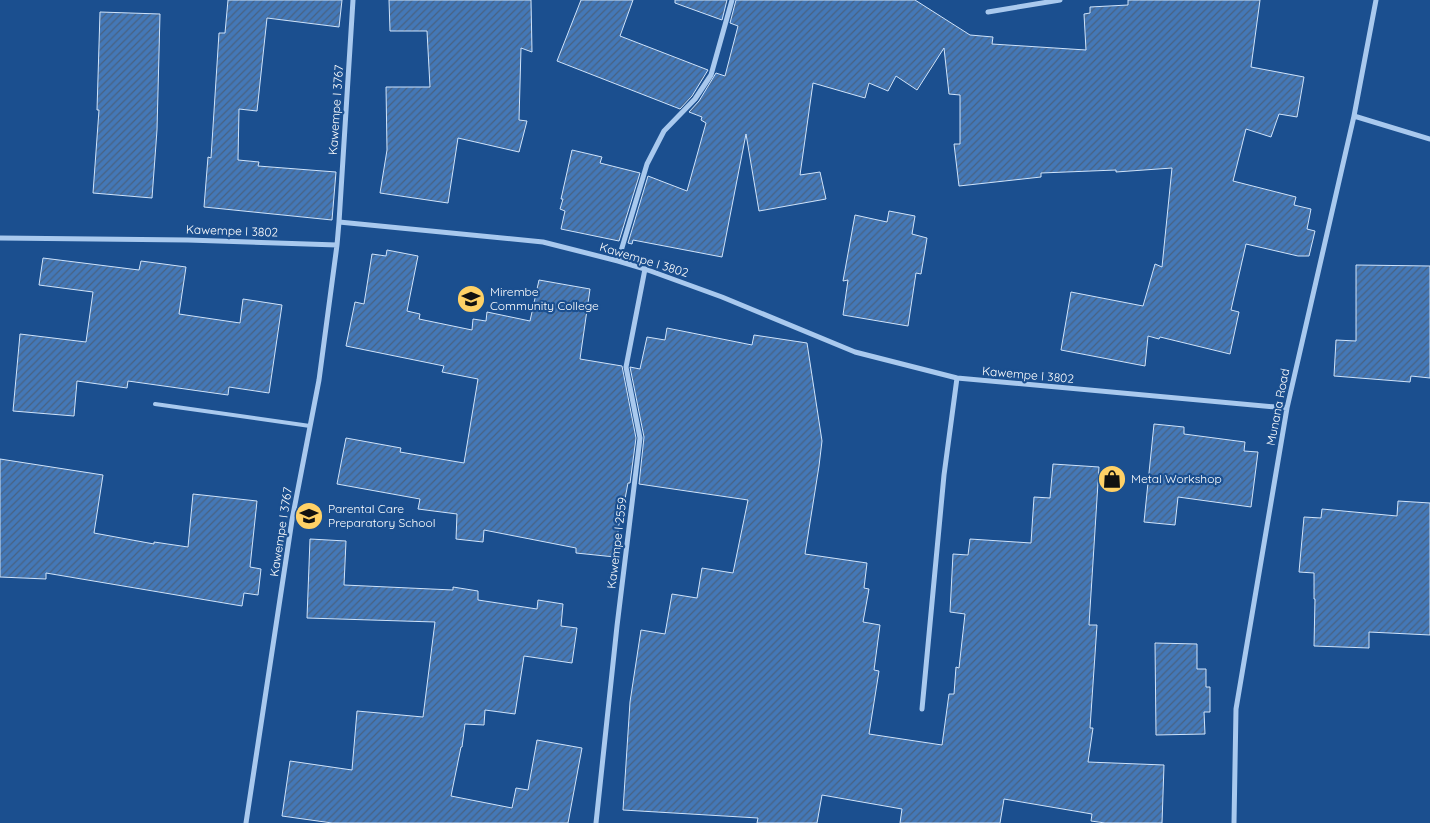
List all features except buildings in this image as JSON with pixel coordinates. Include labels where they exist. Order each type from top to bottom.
[{"type":"street","name":"Kawempe I 3767","points":[[340,222],[353,0]]},
{"type":"street","points":[[618,261],[647,164],[664,131],[695,99],[710,75],[732,0]]},
{"type":"street","points":[[988,12],[1060,0]]},
{"type":"street","name":"Munana Road","points":[[1234,823],[1236,709],[1287,408],[1354,116],[1376,0]]},
{"type":"street","points":[[1354,116],[1430,139]]},
{"type":"street","points":[[337,245],[340,222]]},
{"type":"street","name":"Kawempe I 3802","points":[[340,222],[543,242],[645,269],[722,297],[855,352],[957,378],[1287,408]]},
{"type":"street","name":"Kawempe I 3802","points":[[0,238],[188,240],[337,245]]},
{"type":"street","name":"Kawempe I 3767","points":[[246,823],[292,520],[319,380],[337,245]]},
{"type":"street","name":"Kawempe I 2559","points":[[596,823],[617,626],[640,438],[626,366],[645,269]]},
{"type":"street","points":[[922,709],[944,475],[957,378]]},
{"type":"lane","points":[[155,404],[310,426]]},
{"type":"place","name":"Mirembe Community College","points":[[471,299]]},
{"type":"place","name":"Metal Workshop","points":[[1112,479]]},
{"type":"place","name":"Parental Care Preparatory School","points":[[309,516]]}]
